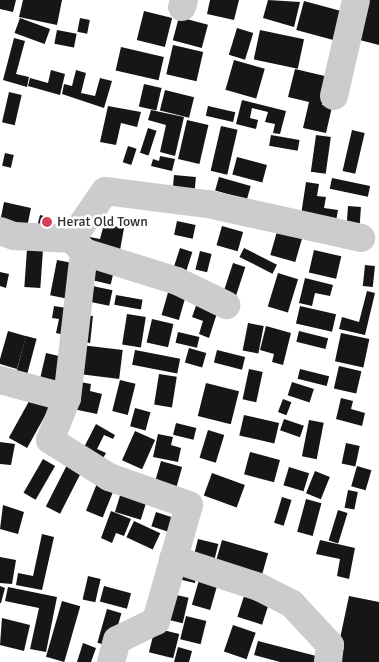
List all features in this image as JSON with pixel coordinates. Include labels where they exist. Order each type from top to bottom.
[{"type":"street","points":[[334,96],[356,0]]},
{"type":"street","points":[[111,662],[117,640],[156,622],[189,504],[109,477],[50,440],[67,398],[78,245],[106,191],[208,204],[361,238]]},
{"type":"street","points":[[0,231],[14,236],[78,245],[177,280],[226,305]]},
{"type":"street","points":[[0,380],[67,398]]},
{"type":"street","points":[[173,559],[259,586],[292,604],[330,645],[328,662]]},
{"type":"building","points":[[0,0],[16,0],[13,12],[0,9]]},
{"type":"building","points":[[23,0],[62,0],[57,25],[19,17]]},
{"type":"building","points":[[210,0],[239,0],[234,20],[207,14]]},
{"type":"building","points":[[268,0],[300,2],[294,27],[263,18]]},
{"type":"building","points":[[363,0],[379,0],[379,45],[352,38]]},
{"type":"building","points":[[304,1],[349,13],[342,42],[296,30]]},
{"type":"building","points":[[144,11],[172,18],[165,47],[137,40]]},
{"type":"building","points":[[179,17],[208,25],[202,48],[173,40]]},
{"type":"building","points":[[20,18],[50,29],[45,44],[15,33]]},
{"type":"building","points":[[80,18],[90,20],[87,34],[77,32]]},
{"type":"building","points":[[237,28],[253,33],[245,60],[229,55]]},
{"type":"building","points":[[57,30],[77,34],[74,48],[54,44]]},
{"type":"building","points":[[260,30],[304,39],[298,69],[254,59]]},
{"type":"building","points":[[14,38],[25,41],[16,74],[29,77],[27,87],[3,80]]},
{"type":"building","points":[[173,45],[203,52],[196,81],[166,74]]},
{"type":"building","points":[[121,47],[164,57],[158,80],[116,70]]},
{"type":"building","points":[[234,60],[265,69],[256,99],[225,90]]},
{"type":"building","points":[[295,69],[329,77],[322,105],[332,107],[326,133],[303,128],[309,102],[288,97]]},
{"type":"building","points":[[51,70],[65,74],[60,95],[28,86],[30,78],[48,83]]},
{"type":"building","points":[[76,70],[86,73],[81,93],[95,96],[100,78],[112,81],[104,108],[62,94],[64,84],[72,86]]},
{"type":"building","points":[[144,84],[162,88],[156,110],[139,106]]},
{"type":"building","points":[[165,90],[194,97],[189,118],[160,110]]},
{"type":"building","points":[[9,92],[22,95],[15,125],[2,122]]},
{"type":"building","points":[[242,100],[286,111],[280,134],[273,133],[275,124],[265,122],[268,112],[252,108],[250,118],[258,120],[256,129],[236,124]]},
{"type":"building","points":[[108,106],[141,112],[137,127],[121,123],[116,145],[100,142]]},
{"type":"building","points":[[208,106],[235,112],[233,122],[206,116]]},
{"type":"building","points":[[151,110],[184,117],[175,156],[160,152],[166,125],[148,120]]},
{"type":"building","points":[[187,120],[208,125],[199,164],[178,159]]},
{"type":"building","points":[[221,126],[238,130],[227,175],[211,171]]},
{"type":"building","points":[[148,128],[157,131],[149,156],[140,153]]},
{"type":"building","points":[[352,130],[365,133],[355,174],[343,171]]},
{"type":"building","points":[[271,135],[300,140],[298,151],[269,146]]},
{"type":"building","points":[[316,135],[331,137],[326,174],[311,172]]},
{"type":"building","points":[[128,146],[137,149],[131,165],[123,162]]},
{"type":"building","points":[[5,153],[14,155],[11,168],[2,166]]},
{"type":"building","points":[[160,156],[175,159],[172,171],[151,166],[153,159],[159,161]]},
{"type":"building","points":[[237,157],[267,165],[262,182],[232,174]]},
{"type":"building","points":[[174,175],[196,177],[195,189],[173,187]]},
{"type":"building","points":[[219,177],[251,186],[247,200],[215,190]]},
{"type":"building","points":[[332,178],[370,186],[368,197],[330,189]]},
{"type":"building","points":[[306,182],[319,184],[317,196],[326,197],[324,208],[338,210],[336,221],[301,215]]},
{"type":"building","points":[[4,202],[31,208],[26,232],[0,222]]},
{"type":"building","points":[[348,206],[361,207],[360,224],[347,223]]},
{"type":"building","points":[[40,215],[52,218],[48,233],[36,231]]},
{"type":"building","points":[[177,221],[196,225],[193,239],[174,235]]},
{"type":"building","points":[[104,224],[124,228],[119,256],[85,236],[100,239]]},
{"type":"building","points":[[222,226],[243,232],[238,251],[216,245]]},
{"type":"building","points":[[278,228],[303,235],[295,262],[270,255]]},
{"type":"building","points":[[180,248],[192,252],[184,278],[172,274]]},
{"type":"building","points":[[244,248],[277,265],[272,274],[239,257]]},
{"type":"building","points":[[27,249],[43,250],[40,288],[24,287]]},
{"type":"building","points":[[314,250],[341,256],[336,279],[309,272]]},
{"type":"building","points":[[200,251],[212,254],[207,272],[195,269]]},
{"type":"building","points":[[57,260],[77,264],[70,299],[50,295]]},
{"type":"building","points":[[89,263],[114,269],[111,284],[85,279]]},
{"type":"building","points":[[233,263],[245,267],[235,299],[222,295]]},
{"type":"building","points":[[365,265],[375,266],[373,287],[363,286]]},
{"type":"building","points":[[0,272],[9,274],[6,288],[0,286]]},
{"type":"building","points":[[278,273],[298,279],[288,313],[268,306]]},
{"type":"building","points":[[305,278],[333,285],[330,296],[315,293],[312,306],[299,303]]},
{"type":"building","points":[[88,285],[112,290],[109,306],[85,301]]},
{"type":"building","points":[[169,289],[186,294],[179,320],[162,315]]},
{"type":"building","points":[[367,291],[375,293],[365,335],[339,329],[342,317],[359,322]]},
{"type":"building","points":[[116,295],[143,300],[141,310],[114,305]]},
{"type":"building","points":[[197,303],[218,310],[209,338],[199,334],[203,321],[192,317]]},
{"type":"building","points":[[54,306],[73,309],[69,336],[56,333],[59,319],[52,318]]},
{"type":"building","points":[[300,306],[336,314],[332,332],[296,324]]},
{"type":"building","points":[[127,314],[146,317],[141,348],[122,345]]},
{"type":"building","points":[[83,315],[93,316],[90,343],[80,342]]},
{"type":"building","points":[[152,319],[173,324],[168,347],[147,342]]},
{"type":"building","points":[[248,323],[264,326],[258,354],[243,350]]},
{"type":"building","points":[[266,326],[291,333],[283,365],[272,362],[274,354],[260,350]]},
{"type":"building","points":[[8,331],[26,336],[17,369],[0,364]]},
{"type":"building","points":[[299,331],[328,338],[325,349],[296,342]]},
{"type":"building","points":[[178,332],[199,337],[197,348],[176,343]]},
{"type":"building","points":[[341,333],[369,339],[363,367],[335,361]]},
{"type":"building","points":[[26,336],[37,339],[24,385],[14,382]]},
{"type":"building","points":[[81,345],[123,350],[119,379],[77,374]]},
{"type":"building","points":[[189,348],[206,353],[202,367],[185,362]]},
{"type":"building","points":[[135,350],[180,359],[177,374],[132,365]]},
{"type":"building","points":[[217,350],[245,357],[242,370],[214,363]]},
{"type":"building","points":[[46,353],[67,358],[59,393],[38,388]]},
{"type":"building","points":[[339,366],[361,371],[356,394],[334,388]]},
{"type":"building","points":[[249,369],[263,372],[256,402],[243,399]]},
{"type":"building","points":[[300,369],[329,376],[327,386],[298,379]]},
{"type":"building","points":[[159,374],[177,377],[172,407],[154,405]]},
{"type":"building","points":[[120,380],[136,384],[128,415],[112,411]]},
{"type":"building","points":[[80,382],[91,384],[90,391],[102,394],[97,414],[73,409]]},
{"type":"building","points":[[292,382],[314,389],[310,402],[288,395]]},
{"type":"building","points":[[206,383],[239,391],[231,424],[198,416]]},
{"type":"building","points":[[33,394],[51,404],[27,448],[9,438]]},
{"type":"building","points":[[341,398],[353,401],[351,409],[365,413],[362,426],[336,419]]},
{"type":"building","points":[[283,399],[291,402],[286,415],[278,412]]},
{"type":"building","points":[[135,408],[150,412],[146,430],[130,426]]},
{"type":"building","points":[[244,415],[279,423],[274,444],[239,435]]},
{"type":"building","points":[[284,419],[304,426],[300,437],[280,430]]},
{"type":"building","points":[[309,420],[324,423],[317,459],[302,456]]},
{"type":"building","points":[[176,423],[196,428],[193,440],[173,435]]},
{"type":"building","points":[[96,424],[115,435],[113,439],[104,435],[97,449],[106,453],[99,465],[80,455]]},
{"type":"building","points":[[208,430],[224,435],[216,463],[200,458]]},
{"type":"building","points":[[135,431],[155,440],[142,469],[122,460]]},
{"type":"building","points":[[158,434],[173,437],[171,445],[181,448],[178,462],[153,457]]},
{"type":"building","points":[[0,442],[15,444],[11,465],[0,464]]},
{"type":"building","points":[[346,443],[360,446],[355,466],[342,464]]},
{"type":"building","points":[[250,452],[280,460],[274,482],[244,474]]},
{"type":"building","points":[[43,459],[55,466],[36,500],[24,493]]},
{"type":"building","points":[[69,461],[83,468],[60,514],[46,506]]},
{"type":"building","points":[[161,461],[182,467],[174,496],[153,490]]},
{"type":"building","points":[[357,466],[371,470],[366,490],[351,486]]},
{"type":"building","points":[[289,467],[309,473],[304,491],[283,485]]},
{"type":"building","points":[[315,471],[330,477],[321,499],[306,493]]},
{"type":"building","points":[[212,473],[245,485],[237,508],[204,496]]},
{"type":"building","points":[[98,481],[115,488],[103,517],[86,511]]},
{"type":"building","points":[[122,489],[148,497],[141,520],[115,512]]},
{"type":"building","points":[[348,490],[358,492],[354,510],[345,508]]},
{"type":"building","points":[[282,497],[292,500],[284,526],[274,523]]},
{"type":"building","points":[[306,499],[321,503],[313,536],[297,532]]},
{"type":"building","points":[[3,505],[24,512],[18,534],[0,529]]},
{"type":"building","points":[[338,510],[348,513],[338,544],[329,541]]},
{"type":"building","points":[[111,511],[131,519],[124,536],[116,533],[112,543],[101,538]]},
{"type":"building","points":[[156,512],[175,518],[170,532],[151,526]]},
{"type":"building","points":[[134,521],[160,533],[153,550],[126,537]]},
{"type":"building","points":[[42,534],[54,537],[42,590],[16,585],[18,573],[33,576]]},
{"type":"building","points":[[198,539],[218,544],[213,566],[192,561]]},
{"type":"building","points":[[222,540],[268,553],[260,580],[214,567]]},
{"type":"building","points":[[320,540],[355,548],[349,579],[337,576],[340,559],[316,554]]},
{"type":"building","points":[[0,557],[16,560],[12,584],[0,583]]},
{"type":"building","points":[[198,569],[195,583],[178,579]]},
{"type":"building","points":[[201,573],[219,578],[210,610],[192,605]]},
{"type":"building","points":[[88,576],[101,579],[95,602],[83,599]]},
{"type":"building","points":[[0,586],[5,588],[1,603],[0,603]]},
{"type":"building","points":[[104,586],[131,593],[127,609],[100,601]]},
{"type":"building","points":[[8,587],[57,597],[46,652],[30,649],[39,608],[5,601]]},
{"type":"building","points":[[246,590],[271,598],[262,625],[237,617]]},
{"type":"building","points":[[172,594],[189,598],[183,623],[166,619]]},
{"type":"building","points":[[349,596],[379,602],[379,662],[335,662]]},
{"type":"building","points":[[62,601],[80,606],[64,662],[46,657]]},
{"type":"building","points":[[107,609],[121,613],[112,647],[97,643]]},
{"type":"building","points":[[186,616],[206,621],[201,644],[180,639]]},
{"type":"building","points":[[2,618],[30,625],[24,651],[0,645]]},
{"type":"building","points":[[233,625],[256,633],[247,659],[224,651]]},
{"type":"building","points":[[155,628],[179,634],[173,658],[149,652]]},
{"type":"building","points":[[258,641],[324,658],[323,662],[280,662],[254,655]]},
{"type":"building","points":[[83,643],[96,648],[91,662],[77,662]]},
{"type":"building","points":[[178,647],[192,651],[189,662],[174,662]]},
{"type":"place","name":"Herat Old Town","points":[[47,222]]}]
